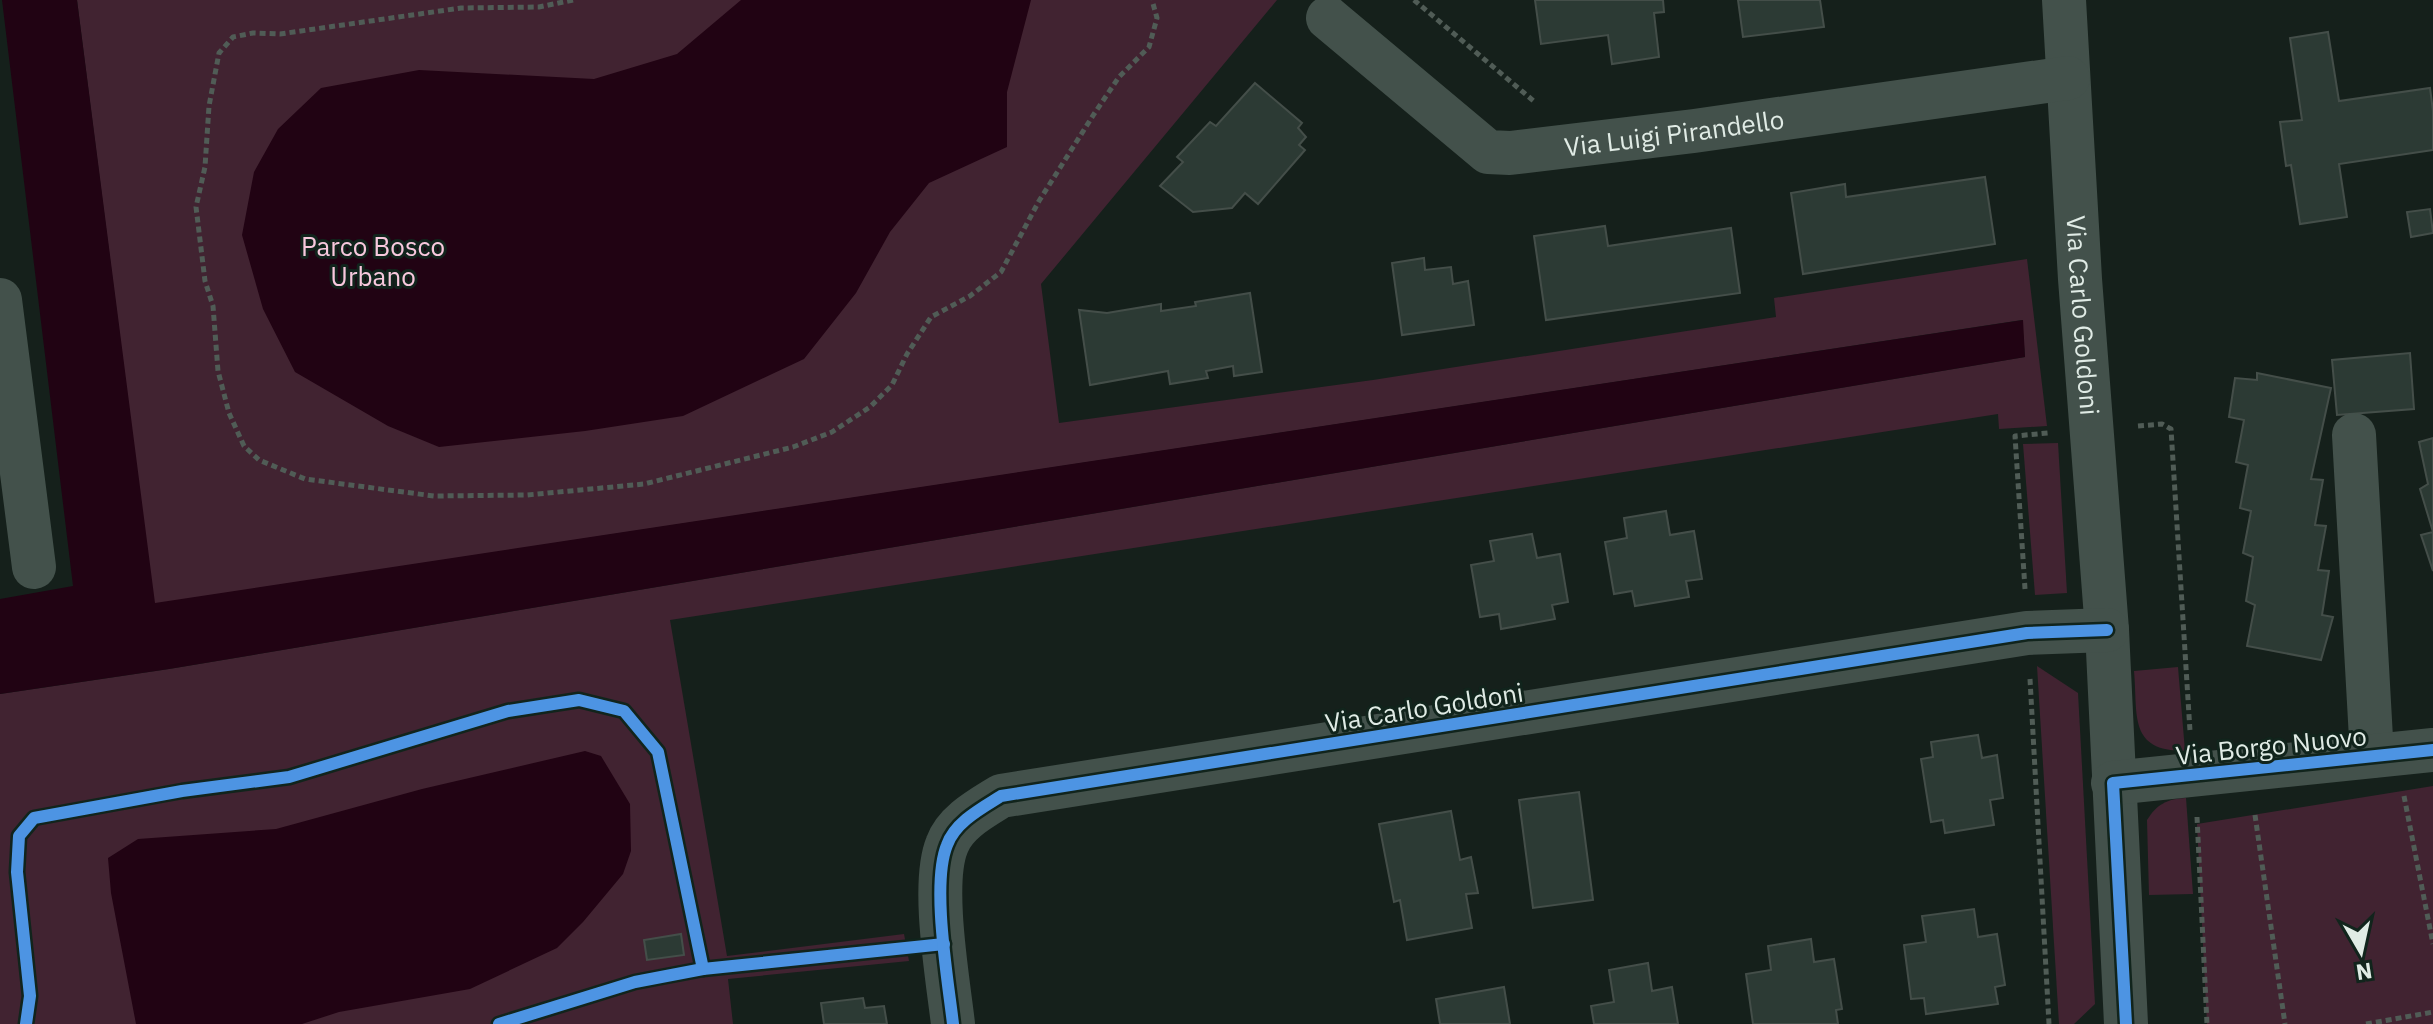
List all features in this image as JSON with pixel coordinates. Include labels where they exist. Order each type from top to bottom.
[{"type":"street","name":"Via Carlo Goldoni","points":[[2064,0],[2080,279],[2107,630],[2126,1024]]},
{"type":"street","name":"Via Luigi Pirandello","points":[[1328,18],[1488,152],[1510,153],[1694,131],[2068,78]]},
{"type":"street","points":[[0,300],[34,567]]},
{"type":"street","points":[[2354,435],[2372,756]]},
{"type":"street","name":"Via Carlo Goldoni","points":[[953,1024],[941,885],[947,844],[969,816],[1001,796],[2027,633],[2107,630]]},
{"type":"street","name":"Via Borgo Nuovo","points":[[2113,783],[2433,750]]},
{"type":"path","points":[[573,0],[539,7],[461,8],[280,34],[253,33],[233,37],[219,53],[209,106],[205,167],[196,207],[197,223],[205,281],[213,306],[218,371],[229,413],[244,446],[259,460],[305,479],[434,496],[527,495],[644,484],[793,447],[832,432],[870,407],[892,385],[907,354],[931,317],[970,296],[1001,272],[1039,201],[1094,114],[1119,77],[1149,47],[1157,18],[1152,0]]},
{"type":"path","points":[[1414,0],[1540,107]]},
{"type":"path","points":[[2126,426],[2162,424],[2171,429],[2207,1024]]},
{"type":"path","points":[[2049,1024],[2015,436],[2058,432]]},
{"type":"path","points":[[2404,795],[2433,944]]},
{"type":"path","points":[[2254,810],[2285,1024]]},
{"type":"path","points":[[2366,1024],[2433,1012]]},
{"type":"green space","name":"Parco Bosco Urbano","points":[[77,0],[1277,0],[1041,284],[1059,423],[1373,380],[1776,317],[1774,298],[2027,259],[2047,426],[1999,429],[1998,414],[670,620],[727,956],[904,934],[909,961],[728,979],[733,1024],[0,1024],[0,694],[169,669],[2025,357],[2022,320],[154,604]]},
{"type":"green space","points":[[2058,443],[2067,593],[2035,595],[2023,444]]},
{"type":"green space","points":[[2037,666],[2078,693],[2095,1004],[2074,1024],[2059,1024]]},
{"type":"green space","points":[[2178,667],[2185,751],[2154,745],[2145,737],[2137,716],[2134,671]]},
{"type":"green space","points":[[2433,786],[2433,1024],[2207,1024],[2197,824]]},
{"type":"green space","points":[[2186,798],[2193,894],[2149,895],[2147,820],[2163,803]]},
{"type":"shaded area","points":[[2,0],[77,0],[155,603],[2023,320],[2025,357],[169,669],[0,694],[0,599],[73,586]]},
{"type":"shaded area","points":[[741,0],[1031,0],[1007,92],[1007,147],[929,183],[890,232],[856,293],[804,359],[683,416],[585,431],[439,447],[388,426],[295,372],[263,309],[242,235],[254,172],[278,129],[321,88],[419,70],[594,79],[677,54]]},
{"type":"shaded area","points":[[585,751],[601,756],[630,804],[631,851],[623,874],[557,948],[470,989],[339,1012],[302,1024],[136,1024],[111,893],[108,858],[138,839],[276,829],[422,789]]},
{"type":"building","points":[[1535,0],[1663,0],[1664,12],[1654,13],[1659,57],[1612,64],[1608,35],[1541,44]]},
{"type":"building","points":[[1738,0],[1820,0],[1824,27],[1743,37]]},
{"type":"building","points":[[2328,32],[2339,101],[2430,88],[2433,150],[2339,164],[2347,217],[2300,224],[2291,165],[2286,166],[2280,122],[2302,120],[2290,38]]},
{"type":"building","points":[[1255,83],[1302,123],[1298,128],[1306,137],[1299,145],[1305,150],[1258,204],[1245,193],[1232,208],[1193,212],[1160,186],[1183,162],[1177,157],[1210,122],[1216,126]]},
{"type":"building","points":[[1985,177],[1995,244],[1803,274],[1791,193],[1845,184],[1846,197]]},
{"type":"building","points":[[2430,209],[2433,233],[2411,237],[2407,212]]},
{"type":"building","points":[[1605,226],[1608,246],[1731,228],[1740,293],[1546,320],[1534,236]]},
{"type":"building","points":[[1424,258],[1425,270],[1451,267],[1453,284],[1468,281],[1474,325],[1402,335],[1392,263]]},
{"type":"building","points":[[1250,293],[1262,372],[1234,376],[1233,366],[1206,371],[1208,378],[1170,384],[1168,371],[1090,385],[1079,310],[1107,313],[1161,304],[1161,311]]},
{"type":"building","points":[[2410,353],[2414,409],[2337,415],[2332,360]]},
{"type":"building","points":[[2257,373],[2331,388],[2311,479],[2323,480],[2315,525],[2326,526],[2318,570],[2329,571],[2322,615],[2333,617],[2321,660],[2247,646],[2255,605],[2246,601],[2253,557],[2243,553],[2251,511],[2240,508],[2248,465],[2236,462],[2244,420],[2229,417],[2235,378],[2257,380]]},
{"type":"building","points":[[2433,438],[2433,532],[2420,489],[2428,484],[2419,442]]},
{"type":"building","points":[[1666,511],[1670,535],[1694,531],[1702,579],[1686,581],[1689,597],[1635,606],[1632,591],[1614,594],[1605,542],[1627,538],[1624,518]]},
{"type":"building","points":[[2433,532],[2433,571],[2421,535]]},
{"type":"building","points":[[1532,534],[1537,558],[1560,554],[1568,602],[1552,605],[1555,619],[1501,629],[1499,614],[1480,617],[1471,565],[1494,561],[1490,541]]},
{"type":"building","points":[[1978,735],[1982,758],[1997,755],[2003,798],[1990,800],[1994,825],[1945,833],[1943,820],[1931,822],[1921,759],[1933,757],[1931,742]]},
{"type":"building","points":[[1579,792],[1593,900],[1533,908],[1519,800]]},
{"type":"building","points":[[1451,811],[1460,860],[1471,857],[1478,893],[1466,894],[1472,928],[1407,940],[1400,900],[1394,902],[1379,824]]},
{"type":"building","points":[[1974,909],[1978,937],[1997,934],[2005,985],[1995,987],[1998,1004],[1926,1014],[1924,998],[1911,999],[1904,945],[1926,942],[1922,916]]},
{"type":"building","points":[[681,934],[684,955],[647,960],[644,940]]},
{"type":"building","points":[[1811,939],[1814,962],[1834,959],[1842,1009],[1836,1010],[1838,1024],[1753,1024],[1746,974],[1771,970],[1768,946]]},
{"type":"building","points":[[1648,963],[1652,991],[1672,987],[1678,1024],[1594,1024],[1591,1006],[1614,1002],[1609,970]]},
{"type":"building","points":[[1504,987],[1510,1024],[1440,1024],[1436,999]]},
{"type":"building","points":[[863,998],[865,1008],[884,1006],[887,1024],[824,1024],[821,1003]]},
{"type":"cycle path","points":[[953,1024],[942,933],[942,862],[956,829],[1001,796],[2027,633],[2107,630]]},
{"type":"cycle path","points":[[26,1024],[30,996],[17,872],[19,836],[34,818],[182,791],[289,777],[508,711],[579,700],[624,711],[658,752],[703,969]]},
{"type":"cycle path","points":[[2126,1024],[2113,783],[2433,750]]},
{"type":"cycle path","points":[[499,1024],[635,982],[703,969],[944,944]]}]
